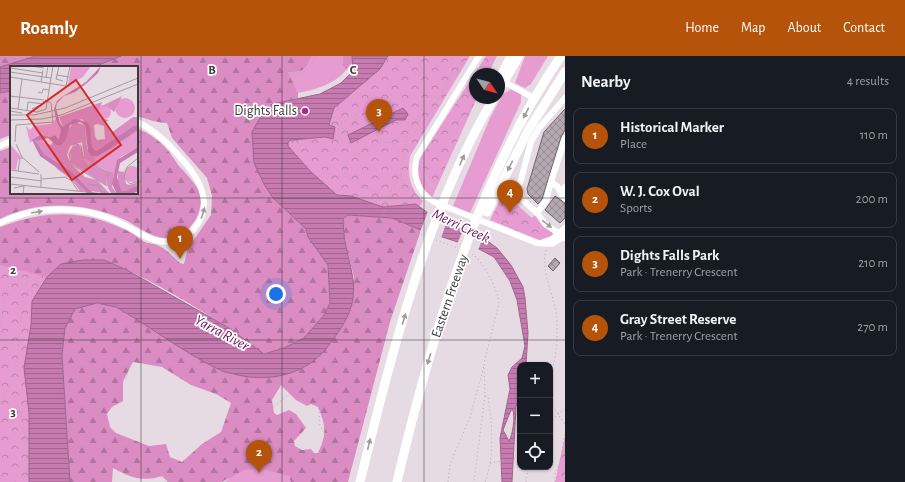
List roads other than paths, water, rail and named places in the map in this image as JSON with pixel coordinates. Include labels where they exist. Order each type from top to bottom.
[{"type":"highway","points":[[505,73],[511,56]]},
{"type":"highway","points":[[505,77],[519,56]]},
{"type":"highway","name":"Eastern Freeway","points":[[397,482],[427,365],[459,268],[534,98],[561,56]]},
{"type":"highway","points":[[485,209],[529,129],[565,72]]},
{"type":"highway","points":[[360,482],[396,346],[425,253],[447,195],[478,126],[490,104]]},
{"type":"street","points":[[479,56],[417,157],[414,171],[417,182],[425,194],[434,202],[537,243],[564,236]]},
{"type":"street","points":[[505,83],[534,98]]},
{"type":"street","points":[[564,101],[539,128],[531,142],[519,187],[522,199],[537,213],[545,224],[564,236]]},
{"type":"street","points":[[0,223],[32,213],[55,210],[74,210],[106,217],[152,240],[165,242],[178,241],[192,231],[204,212],[203,190],[193,173],[166,141],[154,131],[138,123]]},
{"type":"street","points":[[537,213],[546,201],[565,138]]},
{"type":"street","points":[[0,147],[10,142]]},
{"type":"street","points":[[551,182],[558,187],[563,196]]},
{"type":"street","points":[[563,196],[565,187]]},
{"type":"street","points":[[564,236],[565,228]]},
{"type":"water","points":[[36,56],[121,56],[96,66],[10,66],[10,91],[0,93],[0,67]]},
{"type":"water","name":"Yarra River","points":[[352,56],[388,56],[380,69],[334,108],[329,125],[335,127],[333,139],[325,137],[291,140],[288,142],[288,146],[311,172],[337,195],[351,196],[383,207],[416,204],[446,223],[486,240],[497,248],[511,265],[523,287],[528,333],[526,362],[518,362],[522,358],[525,346],[517,300],[510,281],[494,257],[479,249],[421,230],[392,218],[348,215],[344,218],[343,228],[353,277],[354,288],[352,305],[343,325],[326,349],[307,365],[286,374],[262,378],[224,372],[193,356],[116,307],[97,303],[75,309],[65,328],[62,355],[70,482],[29,482],[29,413],[24,368],[31,325],[32,301],[47,277],[61,264],[83,260],[104,260],[127,270],[229,328],[264,354],[284,348],[304,338],[324,315],[330,303],[328,265],[308,237],[306,229],[273,198],[264,184],[254,163],[252,132],[260,118],[272,104],[320,94],[341,83],[353,71]]},
{"type":"water","points":[[403,108],[408,114],[405,120],[396,120],[351,143],[348,135]]},
{"type":"water","points":[[517,362],[517,404],[512,482],[502,482],[500,438],[510,389],[508,375],[512,367]],"holes":[[[511,410],[513,410],[514,417],[512,434],[509,441],[503,430]]]},
{"type":"place","name":"Dights Falls","points":[[305,111]]},
{"type":"place","name":"Dights Falls Park","points":[[379,132]]},
{"type":"place","name":"Gray Street Reserve","points":[[510,213]]},
{"type":"place","name":"Historical Marker","points":[[180,259]]},
{"type":"place","name":"W. J. Cox Oval","points":[[259,473]]},
{"type":"water label","name":"Merri Creek","points":[[461,226]]}]
